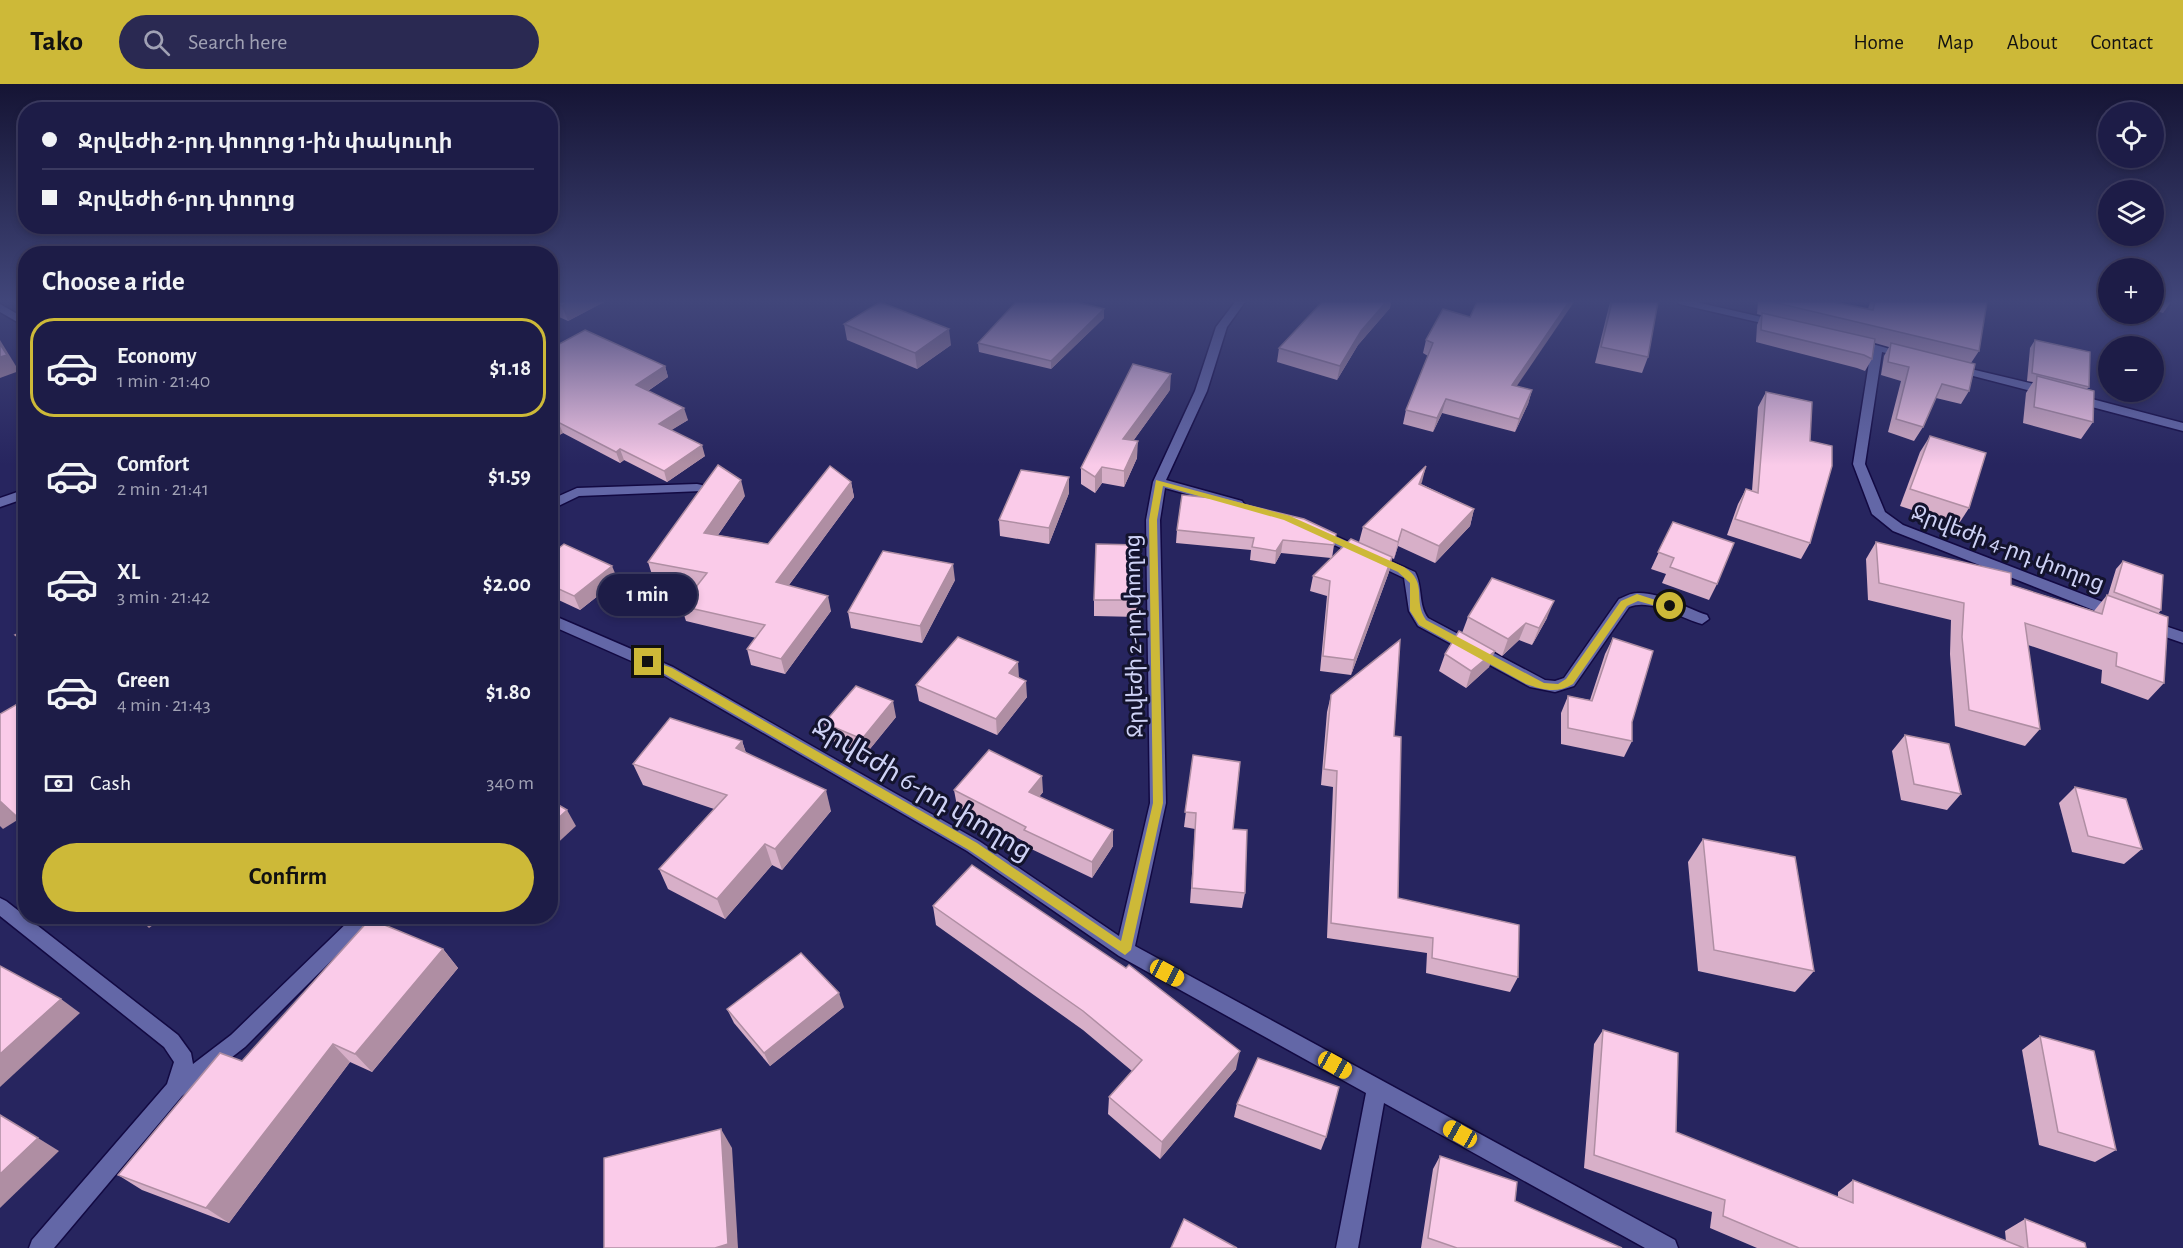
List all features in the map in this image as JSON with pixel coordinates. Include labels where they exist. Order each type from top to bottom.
[{"type":"street","name":"Ջրվեժի 2-րդ փողոց","points":[[1125,950],[1158,803],[1153,520],[1159,482],[1202,391],[1213,356]]},
{"type":"street","name":"Ջրվեժի 4-րդ փողոց","points":[[1876,356],[1859,464],[1880,514],[1886,521],[1898,528],[2183,638]]},
{"type":"street","points":[[1909,356],[1923,360]]},
{"type":"street","points":[[1946,366],[2183,427]]},
{"type":"street","points":[[1159,482],[1255,509]]},
{"type":"street","points":[[558,502],[578,492],[697,489]]},
{"type":"street","points":[[0,503],[18,496]]},
{"type":"street","points":[[1297,523],[1410,575],[1415,583],[1414,611],[1423,622],[1530,681],[1544,686],[1560,687],[1569,682],[1624,603],[1637,598],[1654,601],[1702,618]]},
{"type":"street","name":"Ջրվեժի 6-րդ փողոց","points":[[558,623],[668,671],[952,835],[1125,950],[1667,1248]]},
{"type":"street","points":[[0,906],[18,920]]},
{"type":"street","points":[[23,924],[171,1041],[184,1060],[175,1089]]},
{"type":"street","points":[[40,1248],[175,1089],[238,1041],[359,924]]},
{"type":"street","points":[[1347,1248],[1377,1088]]},
{"type":"building","points":[[558,356],[643,356],[665,366],[636,385],[684,408],[659,424],[702,445],[664,471],[620,449],[616,452],[558,422]]},
{"type":"building","points":[[1032,356],[1056,356],[1051,361]]},
{"type":"building","points":[[1307,356],[1346,356],[1340,366]]},
{"type":"building","points":[[1428,356],[1532,356],[1512,385],[1532,390],[1519,419],[1446,399],[1437,418],[1406,410]]},
{"type":"building","points":[[1889,356],[1944,356],[1975,364],[1969,391],[1942,384],[1923,427],[1896,419],[1909,367],[1888,362]]},
{"type":"building","points":[[2034,356],[2090,356],[2089,387],[2032,373]]},
{"type":"building","points":[[1133,364],[1171,374],[1123,439],[1138,441],[1124,471],[1102,467],[1095,477],[1081,468]]},
{"type":"building","points":[[2037,376],[2094,391],[2093,422],[2034,407]]},
{"type":"building","points":[[1766,392],[1812,402],[1810,441],[1832,446],[1832,466],[1810,543],[1735,519],[1746,489],[1758,493]]},
{"type":"building","points":[[1930,436],[1986,453],[1969,508],[1910,489]]},
{"type":"building","points":[[718,465],[741,480],[704,533],[768,544],[830,466],[851,482],[776,582],[828,596],[781,659],[747,649],[765,625],[681,606],[707,573],[648,562]]},
{"type":"building","points":[[1426,466],[1419,484],[1474,509],[1439,546],[1402,529],[1398,542],[1363,527]]},
{"type":"building","points":[[1021,470],[1069,477],[1049,528],[999,520]]},
{"type":"building","points":[[1182,495],[1222,499],[1304,519],[1336,534],[1334,545],[1283,540],[1276,551],[1252,547],[1254,538],[1177,530]]},
{"type":"building","points":[[1673,522],[1734,543],[1717,584],[1670,567],[1674,558],[1658,552]]},
{"type":"building","points":[[1351,539],[1392,557],[1354,660],[1323,656],[1330,581],[1313,576]]},
{"type":"building","points":[[1876,542],[2011,573],[2011,585],[2102,614],[2107,595],[2168,617],[2164,683],[2116,666],[2117,653],[2025,623],[2040,729],[1969,710],[1962,637],[1964,603],[1879,583]]},
{"type":"building","points":[[564,544],[612,566],[574,596],[558,589],[558,548]]},
{"type":"building","points":[[1096,544],[1138,545],[1138,600],[1094,600]]},
{"type":"building","points":[[883,551],[953,564],[920,626],[848,612]]},
{"type":"building","points":[[2123,561],[2163,575],[2161,610],[2114,592]]},
{"type":"building","points":[[1492,578],[1554,601],[1539,628],[1526,623],[1508,639],[1468,617]]},
{"type":"building","points":[[1459,631],[1495,651],[1471,671],[1445,654]]},
{"type":"building","points":[[958,637],[1018,662],[1009,673],[1026,681],[996,719],[916,685]]},
{"type":"building","points":[[1613,638],[1653,651],[1632,722],[1632,741],[1568,728],[1568,696],[1592,701]]},
{"type":"building","points":[[1400,640],[1394,736],[1401,737],[1398,898],[1519,925],[1518,977],[1432,958],[1433,938],[1331,923],[1337,771],[1324,769],[1331,695]]},
{"type":"building","points":[[856,686],[893,701],[862,739],[824,723]]},
{"type":"building","points":[[18,704],[18,818],[0,801],[0,714]]},
{"type":"building","points":[[670,718],[742,741],[736,748],[826,790],[775,849],[765,844],[717,899],[659,869],[727,795],[633,764]]},
{"type":"building","points":[[1905,735],[1949,744],[1961,794],[1914,784]]},
{"type":"building","points":[[989,750],[1042,776],[1029,792],[1113,830],[1092,862],[1024,830],[1026,827],[954,790]]},
{"type":"building","points":[[1193,755],[1240,762],[1233,829],[1247,830],[1245,893],[1192,888],[1196,813],[1185,812]]},
{"type":"building","points":[[2075,787],[2126,799],[2142,849],[2088,836]]},
{"type":"building","points":[[558,805],[567,810],[558,818]]},
{"type":"building","points":[[1703,839],[1795,857],[1814,971],[1714,950]]},
{"type":"building","points":[[972,865],[1126,968],[1129,965],[1240,1051],[1162,1142],[1109,1097],[1142,1060],[1083,1011],[933,906]]},
{"type":"building","points":[[365,924],[382,924],[443,949],[355,1054],[333,1044],[206,1208],[118,1175],[220,1053],[242,1061]]},
{"type":"building","points":[[801,953],[839,993],[764,1053],[727,1009]]},
{"type":"building","points":[[0,966],[61,999],[0,1054]]},
{"type":"building","points":[[1603,1030],[1678,1053],[1676,1132],[1853,1203],[1853,1180],[2024,1248],[1799,1248],[1723,1216],[1725,1200],[1594,1155]]},
{"type":"building","points":[[2040,1036],[2094,1051],[2116,1150],[2058,1132]]},
{"type":"building","points":[[1258,1058],[1339,1087],[1326,1137],[1237,1104]]},
{"type":"building","points":[[0,1115],[38,1138],[0,1174]]},
{"type":"building","points":[[721,1129],[728,1244],[715,1248],[604,1248],[604,1158]]},
{"type":"building","points":[[1440,1156],[1517,1182],[1515,1201],[1622,1248],[1457,1248],[1428,1238]]},
{"type":"building","points":[[1184,1219],[1237,1248],[1171,1248]]},
{"type":"building","points":[[2025,1219],[2085,1243],[2086,1248],[2028,1248]]},
{"type":"route","points":[[648,662],[668,671],[973,846],[1125,950],[1158,803],[1153,520],[1159,482],[1287,518],[1401,570],[1410,575],[1415,583],[1414,611],[1423,622],[1530,681],[1544,686],[1560,687],[1569,682],[1624,603],[1637,598],[1670,606]]}]
